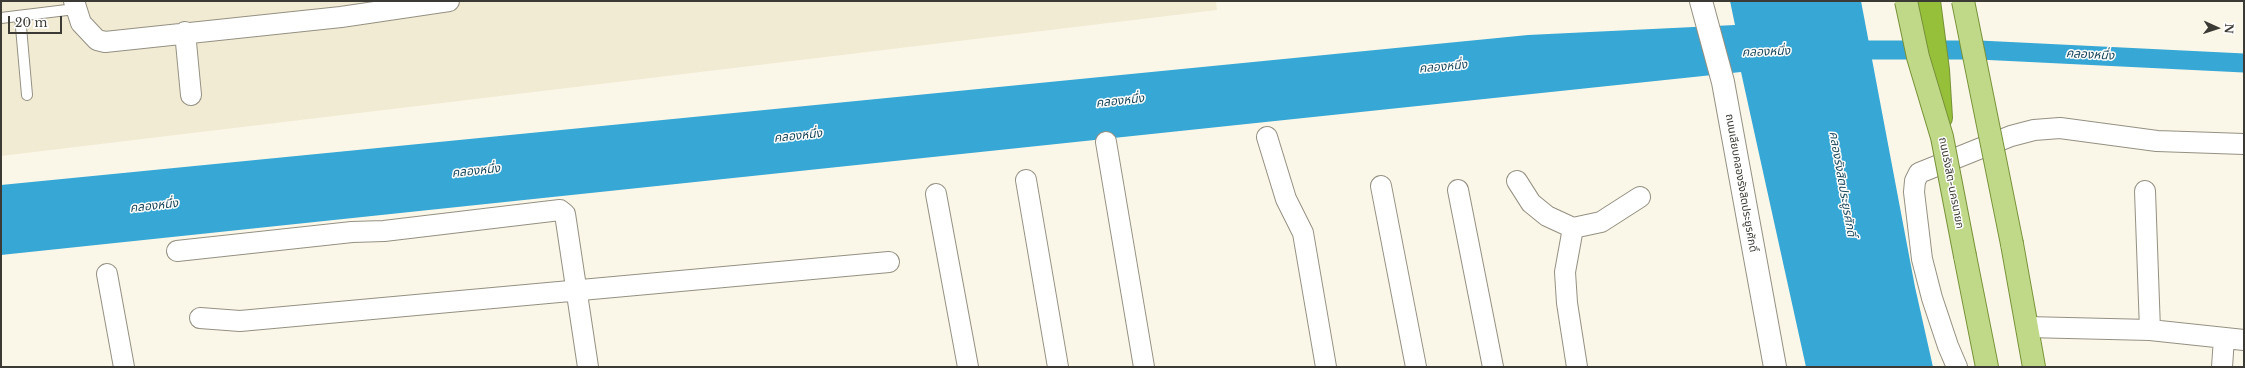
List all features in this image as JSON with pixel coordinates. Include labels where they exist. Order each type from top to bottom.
[{"type":"highway","points":[[1929,1],[1938,70],[1942,137]]},
{"type":"main road","name":"ถนนรังสิต-นครนายก","points":[[1906,1],[1920,65],[1942,137],[1988,367]]},
{"type":"main road","points":[[1963,1],[2012,244],[2034,367]]},
{"type":"street","points":[[74,5],[81,23],[97,40],[105,42],[185,32],[341,17],[440,2]]},
{"type":"street","name":"ถนนเลียบคลองรังสิตประยูรศักดิ์","points":[[1701,2],[1723,82],[1775,367]]},
{"type":"street","points":[[185,32],[191,95]]},
{"type":"street","points":[[1957,367],[1936,312],[1922,259],[1914,192],[1915,181],[1919,173],[2011,136],[2034,130],[2060,128],[2157,141],[2244,144]]},
{"type":"street","points":[[1267,137],[1286,199],[1303,234],[1326,367]]},
{"type":"street","points":[[1106,142],[1144,367]]},
{"type":"street","points":[[1026,180],[1058,367]]},
{"type":"street","points":[[1517,181],[1531,203],[1547,216],[1573,228],[1601,222],[1640,197]]},
{"type":"street","points":[[1381,186],[1416,367]]},
{"type":"street","points":[[1458,190],[1493,367]]},
{"type":"street","points":[[2145,191],[2150,330]]},
{"type":"street","points":[[936,194],[968,367]]},
{"type":"street","points":[[177,251],[344,233],[384,231],[560,210],[565,214],[578,291],[588,367]]},
{"type":"street","points":[[1573,228],[1565,272],[1567,303],[1577,367]]},
{"type":"street","points":[[200,318],[240,321],[889,262]]},
{"type":"street","points":[[107,274],[124,367]]},
{"type":"street","points":[[2027,327],[2150,330],[2244,340]]},
{"type":"street","points":[[2222,367],[2224,338]]},
{"type":"lane","points":[[1,18],[20,16],[74,5]]},
{"type":"lane","points":[[20,16],[27,95]]},
{"type":"shaded area","points":[[1,1],[1216,1],[1217,10],[1,156]]},
{"type":"water","name":"คลองรังสิตประยูรศักดิ์","points":[[1730,1],[1861,1],[1915,287],[1933,367],[1806,367],[1741,72],[1,255],[1,185],[1528,35],[1735,25]]},
{"type":"waterway","name":"คลองหนึ่ง","points":[[1844,50],[1979,50],[2244,63]]}]
